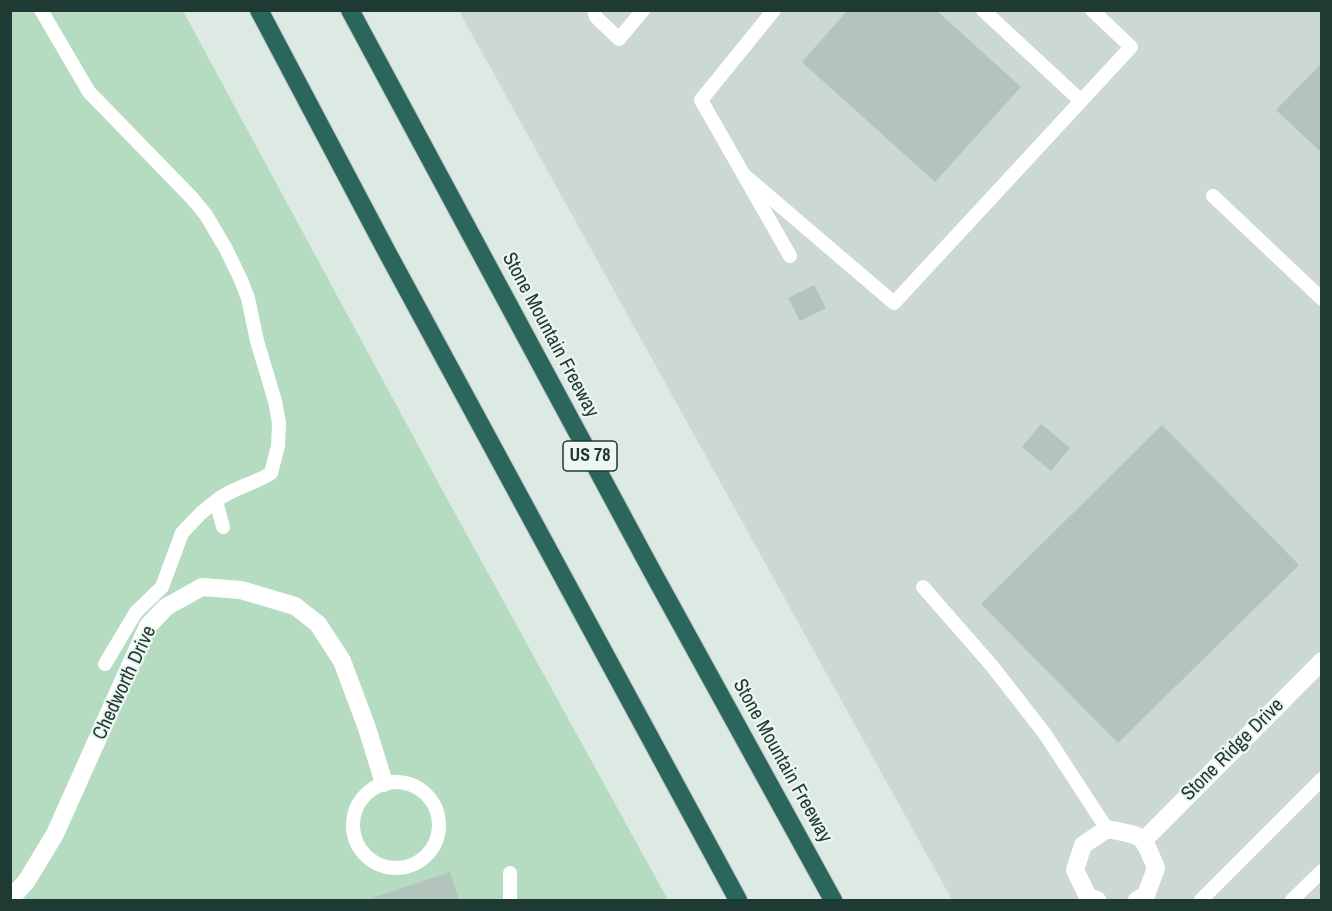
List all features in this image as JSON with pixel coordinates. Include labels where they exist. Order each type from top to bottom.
[{"type":"highway","points":[[259,10],[387,252],[738,900]]},
{"type":"highway","name":"Stone Mountain Freeway","points":[[350,10],[648,563],[833,900]]},
{"type":"street","name":"Chedworth Drive","points":[[10,899],[26,882],[55,834],[148,626],[166,607],[202,587],[241,590],[295,606],[318,624],[342,661],[367,728],[384,783]]},
{"type":"street","name":"Stone Ridge Drive","points":[[1144,840],[1322,661]]},
{"type":"street","points":[[1096,900],[1088,897],[1075,870],[1083,845],[1107,829],[1139,835],[1144,840],[1156,868],[1146,895],[1137,900]]},
{"type":"lane","points":[[41,10],[89,92],[175,179],[206,215],[241,280],[279,423],[278,446],[271,473],[259,481],[225,494],[201,513],[182,533],[162,587],[135,612],[105,664]]},
{"type":"lane","points":[[594,10],[596,18],[619,39],[643,10]]},
{"type":"lane","points":[[774,10],[701,100],[790,256]]},
{"type":"lane","points":[[983,10],[1081,101]]},
{"type":"lane","points":[[743,174],[894,303],[1131,47],[1092,10]]},
{"type":"lane","points":[[1213,196],[1322,299]]},
{"type":"lane","points":[[216,501],[224,527]]},
{"type":"lane","points":[[923,587],[992,666],[1045,734],[1107,829]]},
{"type":"lane","points":[[1201,900],[1322,779]]},
{"type":"lane","points":[[384,783],[409,784],[422,790],[436,810],[439,834],[433,848],[417,864],[384,867],[364,855],[355,842],[355,808],[371,789],[384,783]]},
{"type":"lane","points":[[1292,900],[1322,871]]},
{"type":"lane","points":[[510,873],[510,900]]},
{"type":"shaded area","points":[[459,11],[1321,11],[1321,900],[952,900]]},
{"type":"green space","points":[[11,11],[183,11],[451,506],[668,900],[11,900]]},
{"type":"building","points":[[848,10],[936,10],[1021,87],[935,182],[802,62]]},
{"type":"building","points":[[1322,63],[1322,153],[1276,110]]},
{"type":"building","points":[[814,285],[826,308],[800,321],[788,298]]},
{"type":"building","points":[[1041,424],[1070,448],[1051,471],[1022,447]]},
{"type":"building","points":[[1162,425],[1299,565],[1118,743],[981,604]]},
{"type":"building","points":[[450,872],[459,900],[366,900]]}]
